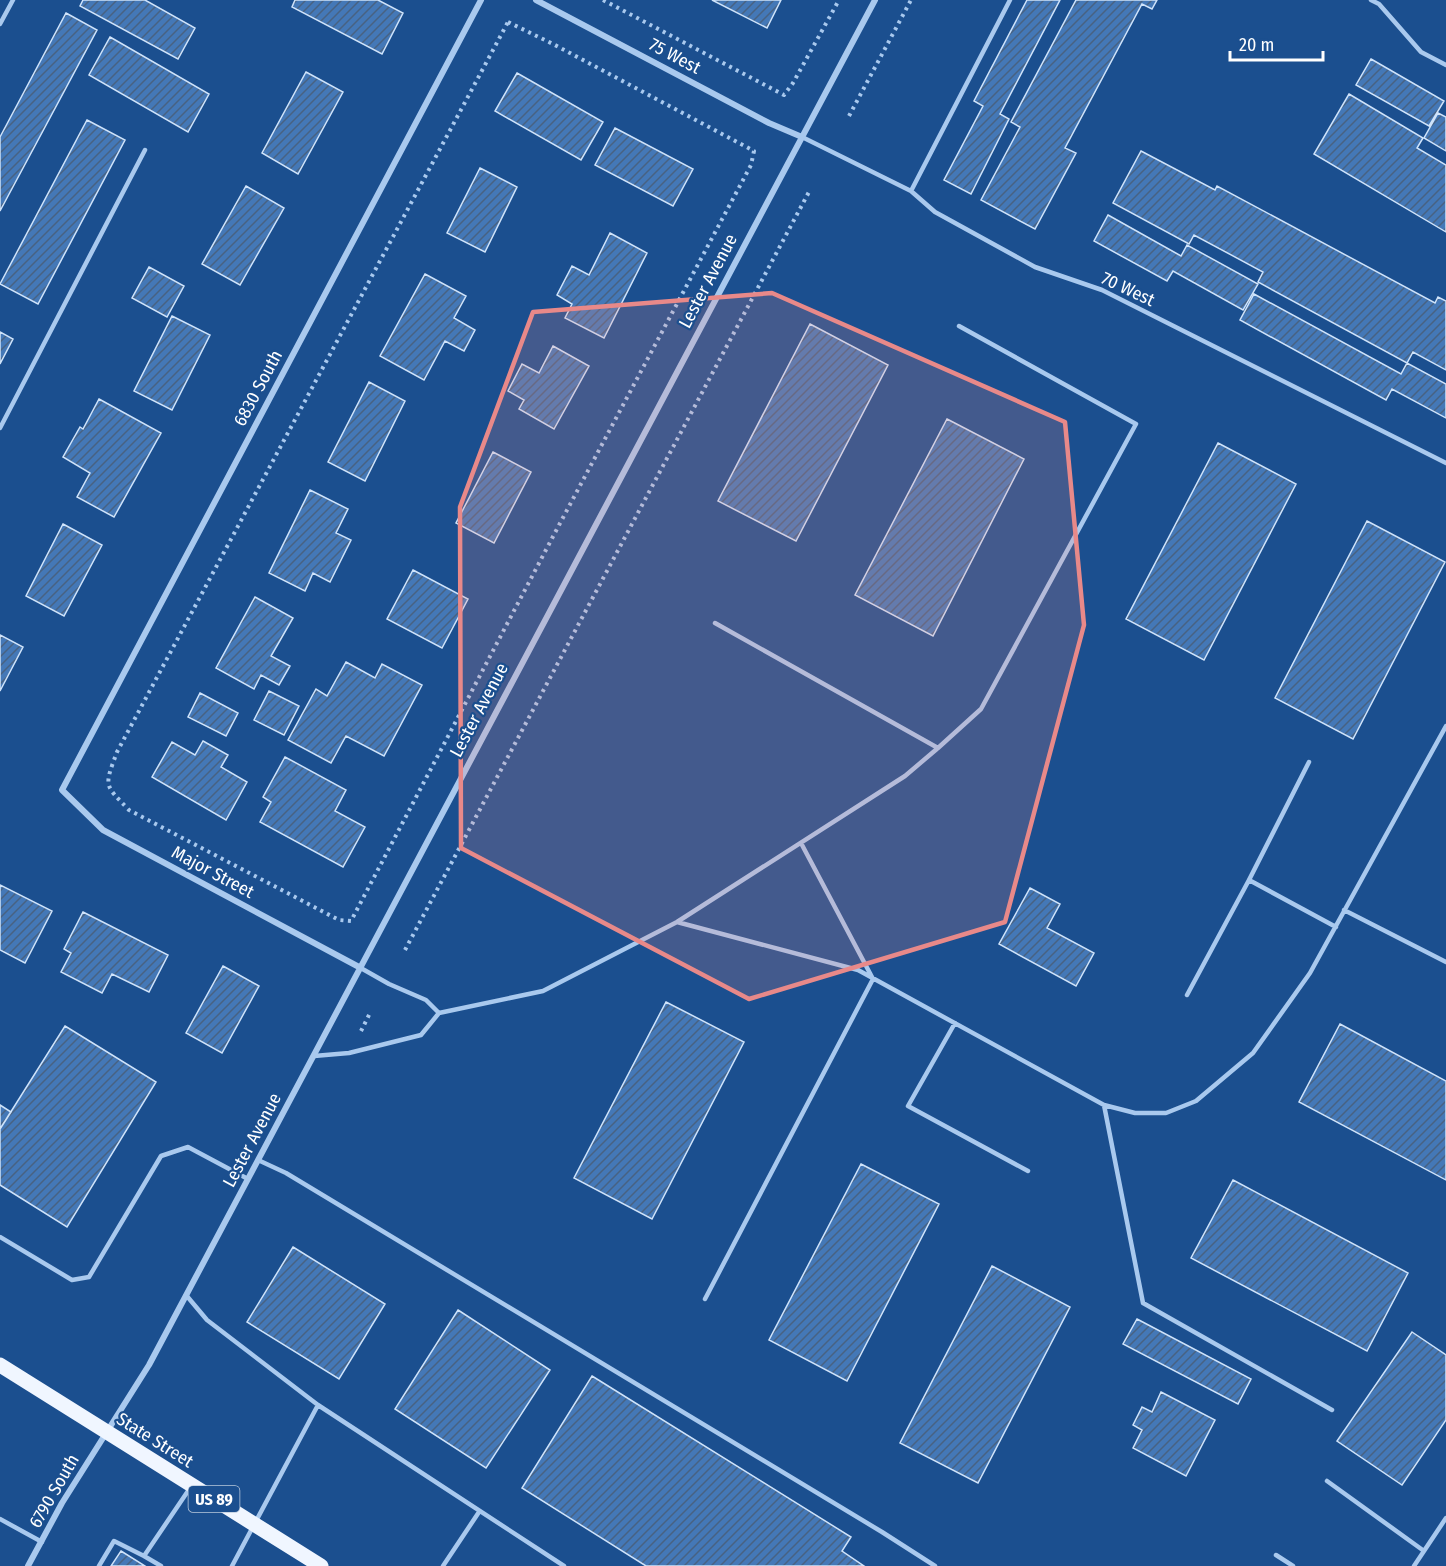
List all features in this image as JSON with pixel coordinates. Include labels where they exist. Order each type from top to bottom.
[{"type":"main road","name":"State Street","points":[[0,1365],[321,1566]]},
{"type":"street","name":"6830 South","points":[[62,790],[482,0]]},
{"type":"street","name":"75 West","points":[[536,0],[769,123],[802,137]]},
{"type":"street","name":"Lester Avenue","points":[[106,1432],[149,1365],[875,0]]},
{"type":"street","name":"Major Street","points":[[62,790],[103,830],[359,967]]},
{"type":"street","name":"6790 South","points":[[28,1566],[62,1503],[106,1432]]},
{"type":"lane","points":[[0,24],[13,0]]},
{"type":"lane","points":[[911,191],[1010,0]]},
{"type":"lane","points":[[1371,0],[1379,4],[1421,52],[1446,65]]},
{"type":"lane","name":"70 West","points":[[802,137],[911,191],[935,212],[1035,267],[1102,290],[1446,463]]},
{"type":"lane","points":[[0,428],[145,150]]},
{"type":"lane","points":[[314,1056],[349,1053],[421,1035],[438,1013],[543,991],[677,922],[905,776],[981,709],[1136,424],[959,326]]},
{"type":"lane","points":[[715,624],[938,748]]},
{"type":"lane","points":[[677,922],[858,970],[1104,1105],[1136,1113],[1166,1113],[1196,1101],[1253,1053],[1310,974],[1446,726]]},
{"type":"lane","points":[[1187,995],[1250,880],[1309,762]]},
{"type":"lane","points":[[801,843],[873,979]]},
{"type":"lane","points":[[1250,880],[1336,927]]},
{"type":"lane","points":[[1344,910],[1446,962]]},
{"type":"lane","points":[[359,967],[388,984],[426,1000],[438,1013]]},
{"type":"lane","points":[[705,1299],[873,979]]},
{"type":"lane","points":[[955,1023],[908,1106],[1028,1171]]},
{"type":"lane","points":[[1104,1105],[1143,1304],[1332,1410]]},
{"type":"lane","points":[[0,1237],[72,1280],[89,1277],[161,1156],[188,1147],[248,1179]]},
{"type":"lane","points":[[258,1160],[286,1173],[935,1566]]},
{"type":"lane","points":[[186,1295],[207,1320],[318,1405],[564,1566]]},
{"type":"lane","points":[[232,1566],[318,1405]]},
{"type":"lane","points":[[1327,1481],[1424,1551]]},
{"type":"lane","points":[[144,1556],[191,1485]]},
{"type":"lane","points":[[443,1566],[479,1512]]},
{"type":"lane","points":[[1414,1566],[1446,1518]]},
{"type":"lane","points":[[0,1519],[42,1542]]},
{"type":"lane","points":[[99,1566],[114,1541],[161,1566]]},
{"type":"lane","points":[[1276,1555],[1293,1566]]},
{"type":"path","points":[[603,0],[784,95],[839,0]]},
{"type":"path","points":[[849,116],[911,0]]},
{"type":"path","points":[[508,22],[554,44],[754,151],[752,165],[351,921],[339,920],[129,810],[111,791],[107,779],[117,752],[508,22]]},
{"type":"path","points":[[405,950],[810,190]]},
{"type":"path","points":[[357,1038],[370,1013]]},
{"type":"highlighted area","points":[[772,293],[1065,422],[1084,625],[1005,922],[749,999],[461,848],[460,507],[533,312]]},
{"type":"building","points":[[83,0],[145,0],[195,28],[178,59],[80,6]]},
{"type":"building","points":[[295,0],[378,0],[403,13],[382,54],[292,7]]},
{"type":"building","points":[[712,0],[781,0],[767,28]]},
{"type":"building","points":[[1027,0],[1060,0],[1000,114],[1009,119],[971,194],[944,180],[983,106],[974,101]]},
{"type":"building","points":[[1076,0],[1157,0],[1152,9],[1142,4],[1065,148],[1076,153],[1035,229],[981,200],[1020,127],[1011,122]]},
{"type":"building","points":[[66,13],[97,30],[0,211],[0,137]]},
{"type":"building","points":[[110,37],[209,94],[188,132],[89,75]]},
{"type":"building","points":[[1371,59],[1444,101],[1429,126],[1356,85]]},
{"type":"building","points":[[306,72],[343,92],[298,174],[262,153]]},
{"type":"building","points":[[517,73],[603,122],[581,160],[495,111]]},
{"type":"building","points":[[1349,94],[1423,138],[1417,148],[1446,165],[1446,232],[1314,154]]},
{"type":"building","points":[[1438,113],[1446,117],[1446,151],[1424,138]]},
{"type":"building","points":[[87,120],[125,140],[38,304],[0,284]]},
{"type":"building","points":[[615,128],[693,169],[673,206],[595,165]]},
{"type":"building","points":[[1141,151],[1215,190],[1217,186],[1435,303],[1438,297],[1446,301],[1446,370],[1413,352],[1407,363],[1258,282],[1263,272],[1194,235],[1189,244],[1113,203]]},
{"type":"building","points":[[480,168],[517,187],[485,252],[447,233]]},
{"type":"building","points":[[246,186],[284,208],[240,285],[202,264]]},
{"type":"building","points":[[1108,215],[1181,256],[1187,245],[1258,284],[1243,310],[1173,271],[1167,281],[1094,241]]},
{"type":"building","points":[[610,233],[647,253],[604,338],[565,318],[572,304],[557,295],[572,266],[589,275]]},
{"type":"building","points":[[149,267],[184,286],[167,317],[132,298]]},
{"type":"building","points":[[425,274],[466,296],[454,318],[475,330],[464,351],[445,341],[424,380],[380,356]]},
{"type":"building","points":[[1254,294],[1401,374],[1407,363],[1446,384],[1446,418],[1392,389],[1386,400],[1240,320]]},
{"type":"building","points":[[172,316],[210,335],[172,410],[134,391]]},
{"type":"building","points":[[810,324],[888,365],[796,541],[718,501]]},
{"type":"building","points":[[0,332],[13,339],[0,364]]},
{"type":"building","points":[[553,346],[589,366],[554,429],[519,409],[524,400],[508,391],[522,364],[539,373]]},
{"type":"building","points":[[369,382],[405,401],[365,481],[328,462]]},
{"type":"building","points":[[99,399],[161,433],[114,517],[77,497],[90,473],[63,457],[80,427],[83,429]]},
{"type":"building","points":[[947,419],[1024,459],[933,636],[855,595]]},
{"type":"building","points":[[1218,443],[1296,484],[1204,660],[1126,619]]},
{"type":"building","points":[[493,452],[531,472],[494,543],[456,523]]},
{"type":"building","points":[[310,490],[348,509],[336,533],[351,540],[330,582],[313,573],[305,591],[269,573]]},
{"type":"building","points":[[1367,521],[1445,562],[1353,739],[1275,698]]},
{"type":"building","points":[[63,524],[102,545],[64,616],[26,596]]},
{"type":"building","points":[[413,570],[468,599],[442,648],[387,619]]},
{"type":"building","points":[[255,597],[293,618],[271,656],[290,666],[279,685],[261,675],[254,689],[216,668]]},
{"type":"building","points":[[0,635],[23,647],[0,691]]},
{"type":"building","points":[[346,662],[375,678],[382,664],[422,685],[384,756],[346,736],[331,763],[288,740],[316,689],[327,696]]},
{"type":"building","points":[[269,691],[299,706],[284,735],[254,720]]},
{"type":"building","points":[[200,693],[238,713],[226,736],[188,717]]},
{"type":"building","points":[[203,741],[228,755],[221,767],[247,782],[226,820],[152,777],[172,742],[195,755]]},
{"type":"building","points":[[285,757],[346,790],[335,811],[365,827],[343,867],[260,822],[271,802],[263,797]]},
{"type":"building","points":[[0,885],[52,911],[25,963],[0,950]]},
{"type":"building","points":[[1030,888],[1060,904],[1047,928],[1094,953],[1076,986],[999,944]]},
{"type":"building","points":[[83,912],[168,955],[149,992],[112,974],[102,993],[61,972],[71,953],[64,949]]},
{"type":"building","points":[[223,966],[259,986],[222,1053],[186,1033]]},
{"type":"building","points":[[666,1002],[744,1042],[652,1219],[574,1178]]},
{"type":"building","points":[[1340,1024],[1446,1081],[1446,1180],[1299,1102]]},
{"type":"building","points":[[65,1026],[156,1082],[67,1227],[0,1185],[0,1129]]},
{"type":"building","points":[[0,1105],[11,1112],[0,1129]]},
{"type":"building","points":[[861,1164],[939,1204],[847,1381],[769,1340]]},
{"type":"building","points":[[1233,1180],[1408,1273],[1367,1351],[1191,1258]]},
{"type":"building","points":[[293,1247],[385,1304],[339,1379],[247,1322]]},
{"type":"building","points":[[992,1266],[1070,1307],[978,1483],[900,1443]]},
{"type":"building","points":[[458,1310],[550,1370],[486,1468],[395,1409]]},
{"type":"building","points":[[1137,1319],[1251,1379],[1238,1404],[1123,1344]]},
{"type":"building","points":[[1412,1332],[1446,1355],[1446,1420],[1402,1485],[1337,1441]]},
{"type":"building","points":[[592,1376],[851,1537],[842,1551],[864,1566],[646,1566],[522,1488]]},
{"type":"building","points":[[1161,1392],[1215,1420],[1186,1476],[1133,1448],[1142,1430],[1133,1425],[1142,1407],[1152,1412]]},
{"type":"building","points":[[121,1551],[145,1566],[111,1566]]}]
